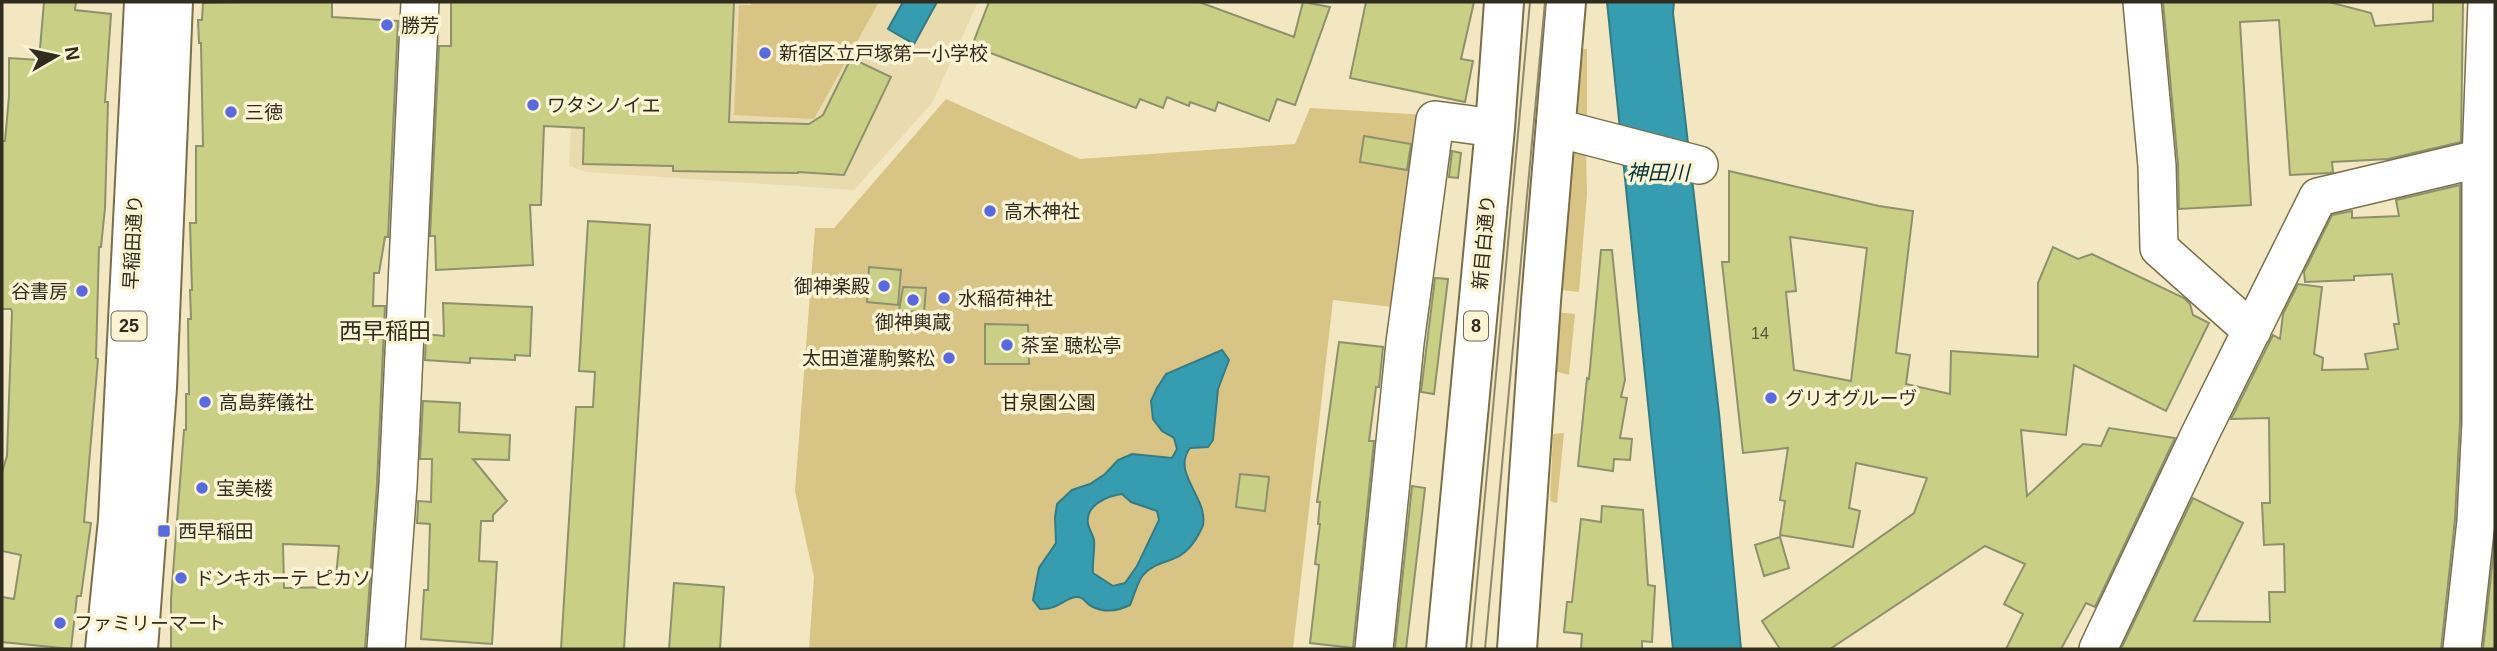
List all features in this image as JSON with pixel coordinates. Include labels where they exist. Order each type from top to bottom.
[{"type":"main road","name":"早稲田通り","points":[[106,649],[120,492],[144,2]]},
{"type":"main road","name":"早稲田通り","points":[[138,649],[158,375],[173,2]]},
{"type":"main road","name":"新目白通り","points":[[1446,649],[1495,128],[1504,2]]},
{"type":"main road","points":[[1517,649],[1541,301],[1566,2]]},
{"type":"street","points":[[386,649],[404,380],[420,2]]},
{"type":"street","points":[[2142,2],[2157,166],[2159,248],[2252,331]]},
{"type":"street","points":[[2462,649],[2486,522],[2481,422],[2488,157],[2487,2]]},
{"type":"street","points":[[1374,649],[1405,343],[1435,120],[1495,128]]},
{"type":"street","points":[[1557,128],[1698,164]]},
{"type":"street","points":[[2098,649],[2200,434],[2318,198],[2488,157]]},
{"type":"shaded area","name":"新宿区立戸塚第一小学校","points":[[578,2],[978,2],[932,103],[854,190],[587,172],[569,166]]},
{"type":"green space","points":[[751,2],[879,2],[814,119],[734,115],[739,5],[751,5]]},
{"type":"green space","points":[[1577,49],[1587,49],[1587,128],[1571,108]]},
{"type":"green space","name":"甘泉園公園","points":[[946,99],[1080,159],[1295,144],[1310,108],[1427,115],[1401,308],[1333,300],[1293,649],[809,649],[814,577],[795,491],[815,228],[834,228]]},
{"type":"green space","points":[[1586,150],[1587,194],[1579,292],[1554,289],[1571,157],[1578,151]]},
{"type":"green space","points":[[1554,312],[1575,314],[1569,375],[1554,371]]},
{"type":"green space","points":[[1564,433],[1557,503],[1550,501],[1553,434]]},
{"type":"water","points":[[903,2],[937,2],[914,44],[888,29]]},
{"type":"water","name":"神田川","points":[[1607,2],[1674,2],[1673,13],[1719,413],[1741,649],[1673,649]]},
{"type":"water","points":[[1222,350],[1229,360],[1218,389],[1213,440],[1208,447],[1190,448],[1185,457],[1187,476],[1203,515],[1200,532],[1183,554],[1156,565],[1143,575],[1130,605],[1116,610],[1101,610],[1077,597],[1052,608],[1040,609],[1033,600],[1039,568],[1056,543],[1057,504],[1072,490],[1090,484],[1105,474],[1118,460],[1132,454],[1172,458],[1177,449],[1174,438],[1162,431],[1153,419],[1151,401],[1166,374]],"holes":[[[1122,494],[1131,502],[1157,511],[1159,520],[1137,566],[1125,583],[1113,586],[1093,573],[1094,540],[1088,517],[1093,507],[1110,497]]]},
{"type":"building","points":[[44,2],[76,2],[75,10],[111,14],[105,102],[108,102],[105,208],[99,247],[98,359],[84,522],[91,523],[81,596],[77,596],[71,649],[2,642],[2,597],[14,599],[21,555],[2,551],[2,472],[7,456],[12,312],[11,309],[2,309],[2,141],[5,141],[9,96],[9,58],[39,60]]},
{"type":"building","points":[[332,2],[332,17],[398,21],[388,237],[385,237],[379,273],[374,273],[373,306],[385,306],[377,484],[365,649],[171,649],[171,599],[186,430],[186,394],[189,394],[188,319],[191,319],[192,290],[190,223],[196,223],[196,146],[203,146],[198,20],[202,20],[203,3]],"holes":[[[283,544],[339,546],[335,587],[284,588]]]},
{"type":"building","points":[[451,2],[734,2],[729,122],[809,124],[823,115],[851,58],[891,77],[844,175],[673,171],[673,166],[583,164],[584,128],[544,126],[541,205],[530,205],[533,265],[436,270],[435,236],[430,236],[439,46],[451,46]]},
{"type":"building","points":[[989,2],[1199,2],[1294,37],[1303,2],[1330,7],[1295,105],[1277,99],[1269,121],[1218,102],[1215,111],[1190,102],[1189,106],[1167,97],[1163,108],[1140,99],[1136,108],[972,46]]},
{"type":"building","points":[[1366,2],[1474,2],[1461,59],[1473,61],[1465,102],[1350,78]]},
{"type":"building","points":[[2163,2],[2329,2],[2371,13],[2375,26],[2433,21],[2433,2],[2463,2],[2461,142],[2388,159],[2332,162],[2333,172],[2330,173],[2290,175],[2279,20],[2240,22],[2251,205],[2179,209],[2178,164]]},
{"type":"building","points":[[1364,136],[1411,144],[1407,170],[1360,162]]},
{"type":"building","points":[[1452,151],[1461,153],[1458,178],[1449,177]]},
{"type":"building","points":[[1729,171],[1879,206],[1913,211],[1896,353],[1910,355],[1906,384],[1950,394],[1951,351],[2038,357],[2038,283],[2053,247],[2078,259],[2092,254],[2184,298],[2190,304],[2193,315],[2209,323],[2166,411],[2074,365],[2066,435],[2021,430],[2027,496],[2083,444],[2101,446],[2109,428],[2175,438],[2095,607],[2086,603],[2061,649],[2006,649],[2023,614],[2004,604],[2025,564],[1985,546],[1830,649],[1780,649],[1762,621],[1914,513],[1927,478],[1856,463],[1849,508],[1860,511],[1853,547],[1780,535],[1785,501],[1780,500],[1788,448],[1743,453],[1722,262],[1729,262]],"holes":[[[1790,237],[1867,248],[1851,381],[1794,370],[1786,292],[1796,291]]]},
{"type":"building","points":[[2460,185],[2460,421],[2455,519],[2441,649],[2121,649],[2193,498],[2243,523],[2194,621],[2270,622],[2269,592],[2285,592],[2284,544],[2264,545],[2262,503],[2270,503],[2269,418],[2231,419],[2273,335],[2280,339],[2283,314],[2298,284],[2322,287],[2314,354],[2323,358],[2322,370],[2368,369],[2365,354],[2398,349],[2394,324],[2399,324],[2392,274],[2354,276],[2354,280],[2305,282],[2304,272],[2332,215],[2352,211],[2352,218],[2399,216],[2396,200]]},
{"type":"building","points":[[588,221],[650,225],[624,649],[561,649],[576,407],[593,407],[595,372],[579,371]]},
{"type":"building","points":[[1601,250],[1612,250],[1625,380],[1621,397],[1627,398],[1620,438],[1632,439],[1630,460],[1614,459],[1613,471],[1578,466]]},
{"type":"building","name":"御神楽殿","points":[[869,267],[901,270],[898,305],[867,302]]},
{"type":"building","points":[[1435,278],[1448,279],[1434,394],[1421,392]]},
{"type":"building","name":"御神輿蔵","points":[[903,287],[926,288],[924,312],[899,311]]},
{"type":"building","points":[[443,303],[532,307],[530,356],[515,355],[515,360],[470,358],[470,363],[425,360],[426,334],[444,336]]},
{"type":"building","name":"茶室 聴松亭","points":[[985,324],[1028,325],[1029,364],[985,364]]},
{"type":"building","points":[[1339,342],[1383,347],[1369,441],[1374,441],[1353,648],[1310,643],[1319,565],[1315,564],[1320,524],[1320,502],[1317,502]]},
{"type":"building","points":[[423,401],[460,403],[459,432],[510,435],[509,460],[473,459],[507,501],[493,515],[493,521],[481,521],[479,561],[497,562],[492,644],[421,639],[424,590],[428,590],[430,524],[417,523],[418,501],[431,502],[432,459],[420,459]]},
{"type":"building","points":[[1240,474],[1269,477],[1265,511],[1236,507]]},
{"type":"building","points":[[1412,486],[1425,488],[1406,649],[1395,649]]},
{"type":"building","points":[[1602,506],[1643,510],[1648,585],[1655,586],[1652,642],[1642,641],[1642,649],[1581,649],[1582,634],[1564,632],[1567,602],[1572,602],[1581,519],[1601,522]]},
{"type":"building","points":[[1780,537],[1789,568],[1764,576],[1755,545]]},
{"type":"building","points":[[2495,538],[2495,649],[2483,649]]},
{"type":"building","points":[[674,583],[724,587],[720,649],[669,649]]},
{"type":"tram line","points":[[1471,649],[1530,2]]},
{"type":"tram line","points":[[1485,649],[1545,2]]},
{"type":"place","name":"勝芳","points":[[387,25]]},
{"type":"place","name":"新宿区立戸塚第一小学校","points":[[765,53]]},
{"type":"place","name":"ワタシノイエ","points":[[533,105]]},
{"type":"place","name":"三徳","points":[[231,112]]},
{"type":"place","name":"高木神社","points":[[990,211]]},
{"type":"place","name":"御神楽殿","points":[[884,286]]},
{"type":"place","name":"谷書房","points":[[82,291]]},
{"type":"place","name":"水稲荷神社","points":[[944,298]]},
{"type":"place","name":"御神輿蔵","points":[[913,300]]},
{"type":"place","name":"茶室 聴松亭","points":[[1007,345]]},
{"type":"place","name":"太田道灌駒繁松","points":[[949,358]]},
{"type":"place","name":"グリオグルーヴ","points":[[1771,398]]},
{"type":"place","name":"高島葬儀社","points":[[205,402]]},
{"type":"place","name":"宝美楼","points":[[202,488]]},
{"type":"place","name":"西早稲田","points":[[164,531]]},
{"type":"place","name":"ドンキホーテ ピカソ","points":[[181,578]]},
{"type":"place","name":"ファミリーマート","points":[[60,623]]},
{"type":"district","name":"西早稲田","points":[[385,331]]}]
